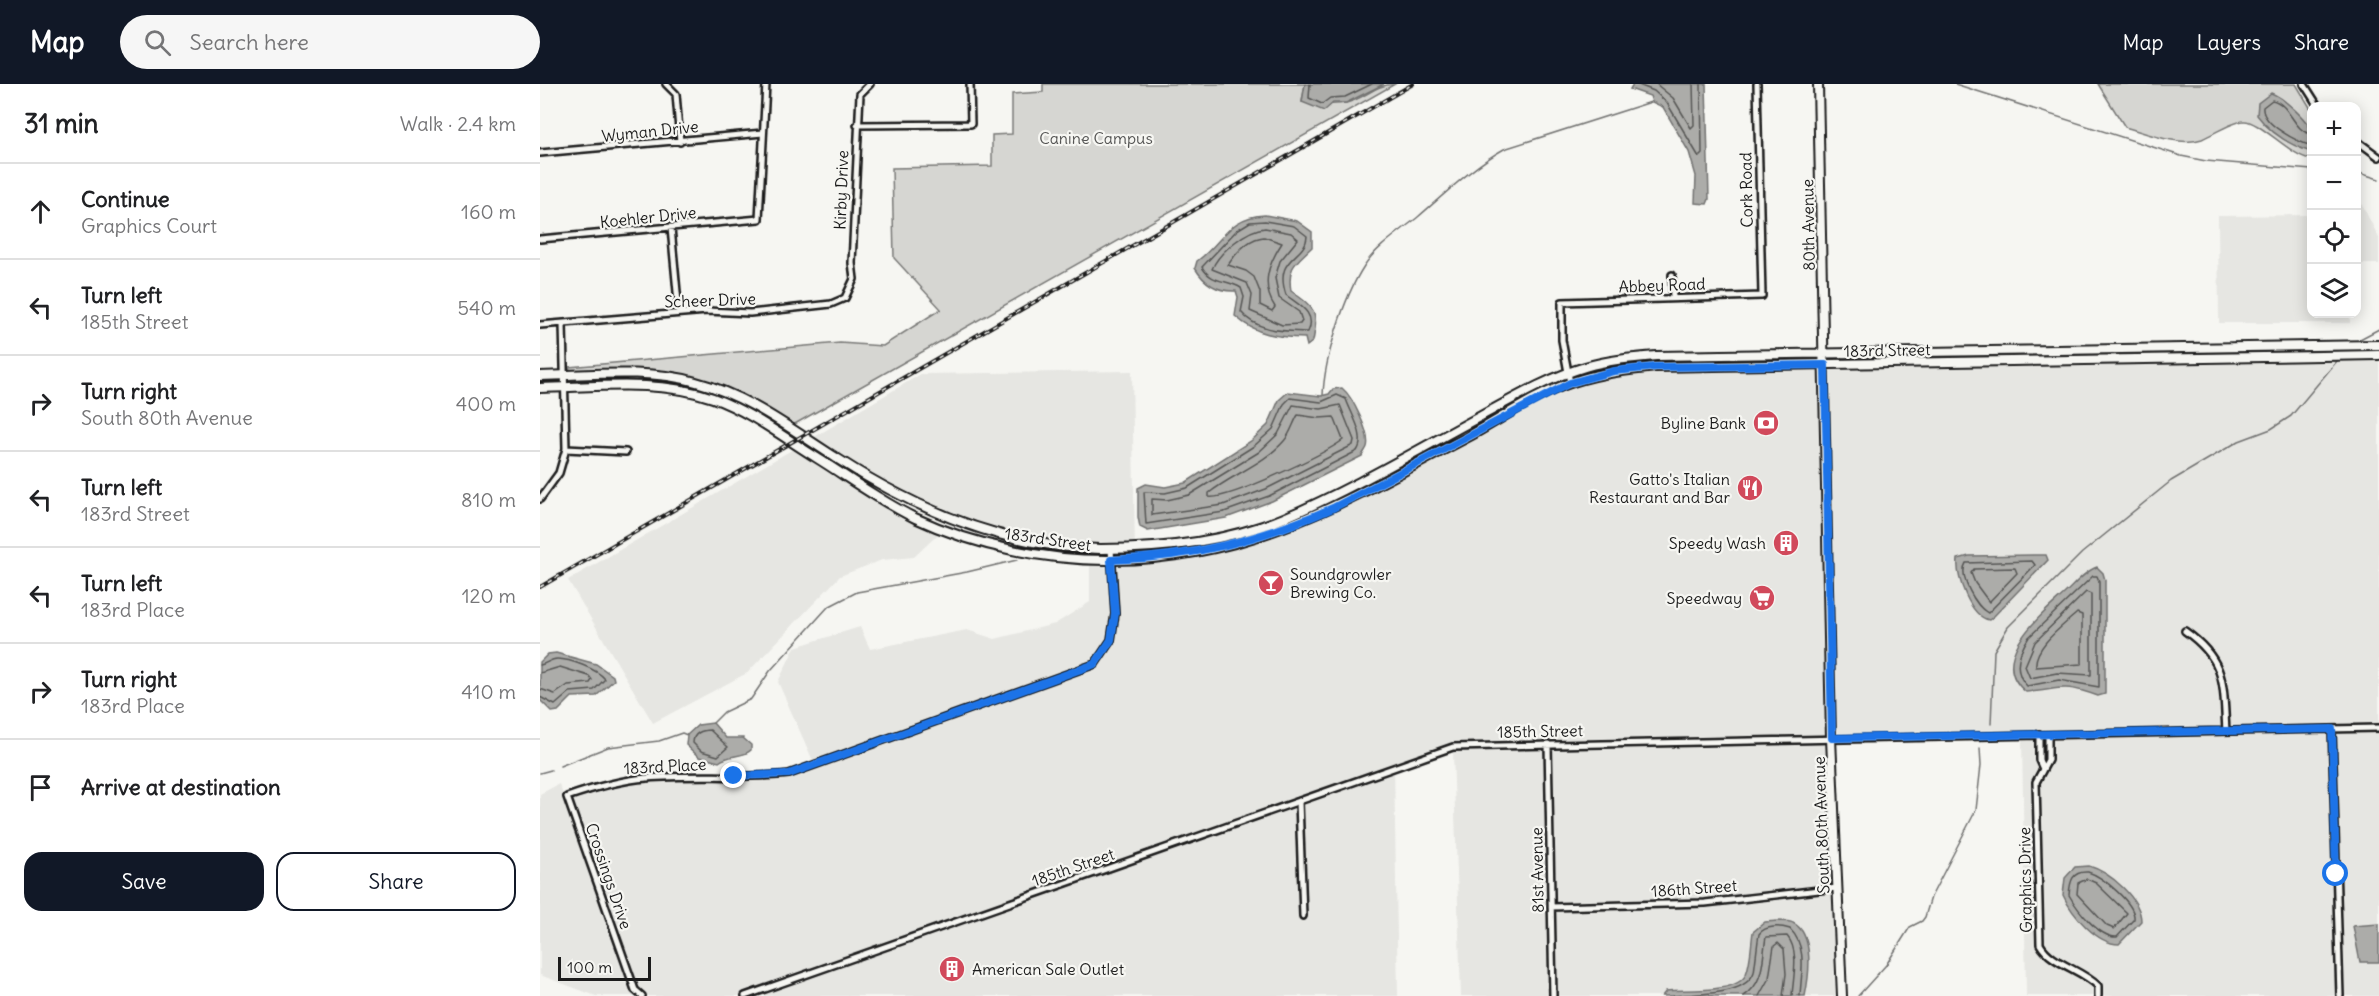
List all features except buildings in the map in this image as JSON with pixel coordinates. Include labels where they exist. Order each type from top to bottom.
[{"type":"street","points":[[666,84],[676,94],[680,142]]},
{"type":"street","points":[[763,133],[766,84]]},
{"type":"street","name":"Kirby Drive","points":[[844,298],[854,279],[852,263],[860,94],[870,84]]},
{"type":"street","points":[[857,125],[971,124],[970,84]]},
{"type":"street","name":"Cork Road","points":[[1757,84],[1762,296]]},
{"type":"street","name":"80th Avenue","points":[[1818,84],[1825,365]]},
{"type":"street","points":[[2304,84],[2315,102]]},
{"type":"street","name":"Wyman Drive","points":[[540,153],[763,133]]},
{"type":"street","name":"Koehler Drive","points":[[540,239],[759,219],[763,133]]},
{"type":"street","points":[[2361,144],[2379,157]]},
{"type":"street","points":[[671,228],[679,313]]},
{"type":"street","points":[[1672,275],[1673,298]]},
{"type":"street","name":"Abbey Road","points":[[1569,373],[1562,340],[1562,302],[1762,296]]},
{"type":"street","name":"Scheer Drive","points":[[540,325],[707,311],[750,313],[831,304],[844,298]]},
{"type":"street","points":[[540,499],[559,473],[566,449],[562,324]]},
{"type":"street","name":"183rd Street","points":[[540,376],[646,375],[696,382],[764,410],[894,494],[947,518],[994,533],[1049,545],[1111,549],[1187,544],[1282,519],[1569,373],[1606,362],[1656,356],[2379,345]]},
{"type":"street","name":"183rd Street","points":[[540,388],[664,387],[713,398],[764,423],[914,518],[965,538],[1022,551],[1074,559],[1111,560],[1168,557],[1206,551],[1255,539],[1297,524],[1333,508],[1570,383],[1614,371],[1656,367],[2379,355]]},
{"type":"street","name":"South 80th Avenue","points":[[1825,365],[1832,738],[1842,996]]},
{"type":"street","points":[[1569,373],[1570,383]]},
{"type":"street","points":[[566,449],[626,452]]},
{"type":"street","name":"183rd Place","points":[[567,797],[606,784],[646,778],[759,777],[789,774],[1095,664],[1111,640],[1114,623],[1111,549]]},
{"type":"street","points":[[2185,631],[2199,641],[2221,670],[2226,732]]},
{"type":"street","name":"185th Street","points":[[745,996],[1453,747],[2379,728]]},
{"type":"street","points":[[2332,729],[2340,996]]},
{"type":"street","name":"Graphics Drive","points":[[2039,735],[2039,760],[2043,769]]},
{"type":"street","name":"Graphics Drive","points":[[2048,735],[2048,760],[2036,782],[2040,944],[2045,953],[2090,977],[2098,986],[2098,996]]},
{"type":"street","name":"81st Avenue","points":[[1548,744],[1553,996]]},
{"type":"street","name":"Crossings Drive","points":[[567,797],[635,990],[642,996]]},
{"type":"street","points":[[1299,801],[1303,916]]},
{"type":"street","name":"186th Street","points":[[1551,907],[1705,903],[1837,888]]},
{"type":"shaded area","points":[[2361,203],[2379,238],[2379,264],[2361,264]]},
{"type":"shaded area","points":[[2307,215],[2307,318],[2350,318],[2350,323],[2219,323],[2218,216]]},
{"type":"shaded area","points":[[2379,353],[2379,725],[1833,737],[1826,361]]},
{"type":"shaded area","points":[[1822,362],[1829,736],[1453,745],[1394,764],[1398,996],[596,996],[540,975],[540,794],[559,784],[633,978],[569,794],[599,782],[647,775],[758,775],[788,772],[814,763],[778,682],[795,647],[860,627],[870,649],[967,630],[995,639],[1055,624],[1090,602],[1090,559],[1114,560],[1213,548],[1323,511],[1566,382],[1621,367]]},
{"type":"shaded area","points":[[1132,371],[1135,554],[1111,556],[1060,553],[1008,542],[957,525],[885,495],[806,442],[921,374]]},
{"type":"shaded area","points":[[802,444],[884,499],[948,525],[914,557],[882,560],[840,576],[747,673],[653,723],[568,580]]},
{"type":"shaded area","points":[[2379,729],[2379,996],[2026,996],[2022,737]]},
{"type":"shaded area","points":[[1830,740],[1835,996],[1461,996],[1453,751],[1463,748]]},
{"type":"green space","name":"Canine Campus","points":[[1043,84],[1305,84],[1302,102],[1341,104],[1382,86],[1395,84],[793,425],[743,396],[689,377],[641,370],[571,372],[569,367],[840,343],[883,346],[941,309],[894,258],[892,168],[992,166],[992,135],[1012,134],[1012,94],[1043,92]]},
{"type":"green space","points":[[2098,84],[2296,84],[2307,102],[2307,158],[2294,152],[2250,122],[2234,124],[2193,141],[2163,138],[2125,127]]},
{"type":"water","points":[[1305,84],[1384,84],[1346,103],[1333,103],[1324,111],[1302,102]]},
{"type":"water","points":[[1633,84],[1706,84],[1709,199],[1707,204],[1695,203],[1696,176],[1689,152],[1663,107],[1652,102],[1650,96],[1630,89]]},
{"type":"water","points":[[2271,93],[2289,105],[2307,124],[2307,150],[2281,138],[2268,128],[2257,115],[2258,103]]},
{"type":"water","points":[[1265,215],[1297,221],[1312,232],[1312,247],[1297,261],[1290,276],[1291,291],[1310,306],[1315,316],[1313,341],[1307,346],[1305,338],[1267,334],[1243,322],[1235,316],[1238,297],[1236,291],[1212,286],[1195,268],[1197,261],[1234,225],[1242,220]]},
{"type":"water","points":[[1342,388],[1355,407],[1366,433],[1367,447],[1362,456],[1272,501],[1226,518],[1148,531],[1140,527],[1138,488],[1146,484],[1165,487],[1185,483],[1251,441],[1268,425],[1279,400],[1288,392],[1321,396],[1329,394],[1333,389]]},
{"type":"water","points":[[2046,555],[2048,560],[1989,620],[1982,617],[1970,604],[1959,576],[1958,559],[1969,556]]},
{"type":"water","points":[[2097,567],[2103,573],[2105,580],[2105,694],[2098,696],[2068,688],[2026,692],[2015,680],[2012,666],[2014,653],[2021,639],[2042,614],[2084,575]]},
{"type":"water","points":[[556,653],[596,664],[613,676],[614,680],[596,696],[572,697],[558,711],[552,712],[540,700],[540,662],[548,654]]},
{"type":"water","points":[[713,723],[726,738],[743,738],[751,745],[751,750],[719,762],[699,757],[686,745],[687,735],[698,725]]},
{"type":"water","points":[[2089,866],[2115,880],[2130,896],[2140,913],[2141,921],[2119,944],[2102,939],[2086,927],[2072,911],[2063,895],[2065,878],[2075,867]]},
{"type":"water","points":[[1765,922],[1793,923],[1805,936],[1809,957],[1805,996],[1662,996],[1666,991],[1722,988],[1741,980],[1749,964],[1753,932]]},
{"type":"water","points":[[2379,924],[2379,962],[2360,962],[2353,926]]},
{"type":"waterway","points":[[1955,84],[2181,156],[2206,161],[2307,170]]},
{"type":"waterway","points":[[1323,396],[1331,347],[1349,294],[1364,266],[1382,246],[1470,172],[1504,149],[1651,102]]},
{"type":"waterway","points":[[2361,174],[2379,179]]},
{"type":"waterway","points":[[2360,339],[2379,329]]},
{"type":"waterway","points":[[1991,724],[1994,651],[2008,627],[2082,553],[2171,481],[2239,441],[2271,429],[2291,416],[2337,361]]},
{"type":"waterway","points":[[713,723],[724,712],[751,699],[770,671],[828,607],[857,592],[967,572],[1017,560]]},
{"type":"waterway","points":[[560,766],[608,747],[659,741],[682,733],[687,735]]},
{"type":"waterway","points":[[1858,996],[1886,965],[1910,927],[1925,917],[1931,897],[1976,810],[1981,765],[1980,748]]},
{"type":"waterway","points":[[540,773],[551,770]]},
{"type":"railway","points":[[540,587],[1413,84]]},
{"type":"place","name":"Byline Bank","points":[[1766,423]]},
{"type":"place","name":"Gatto's Italian Restaurant and Bar","points":[[1750,488]]},
{"type":"place","name":"Speedy Wash","points":[[1786,543]]},
{"type":"place","name":"Soundgrowler Brewing Co.","points":[[1271,583]]},
{"type":"place","name":"Speedway","points":[[1762,598]]},
{"type":"place","name":"American Sale Outlet","points":[[952,969]]},
{"type":"route","points":[[734,776],[759,777],[789,774],[1095,664],[1111,640],[1115,614],[1111,560],[1186,555],[1255,539],[1297,524],[1333,508],[1570,383],[1614,371],[1656,367],[1825,365],[1832,738],[2048,735],[2169,730],[2226,732],[2332,729],[2336,874]]}]
